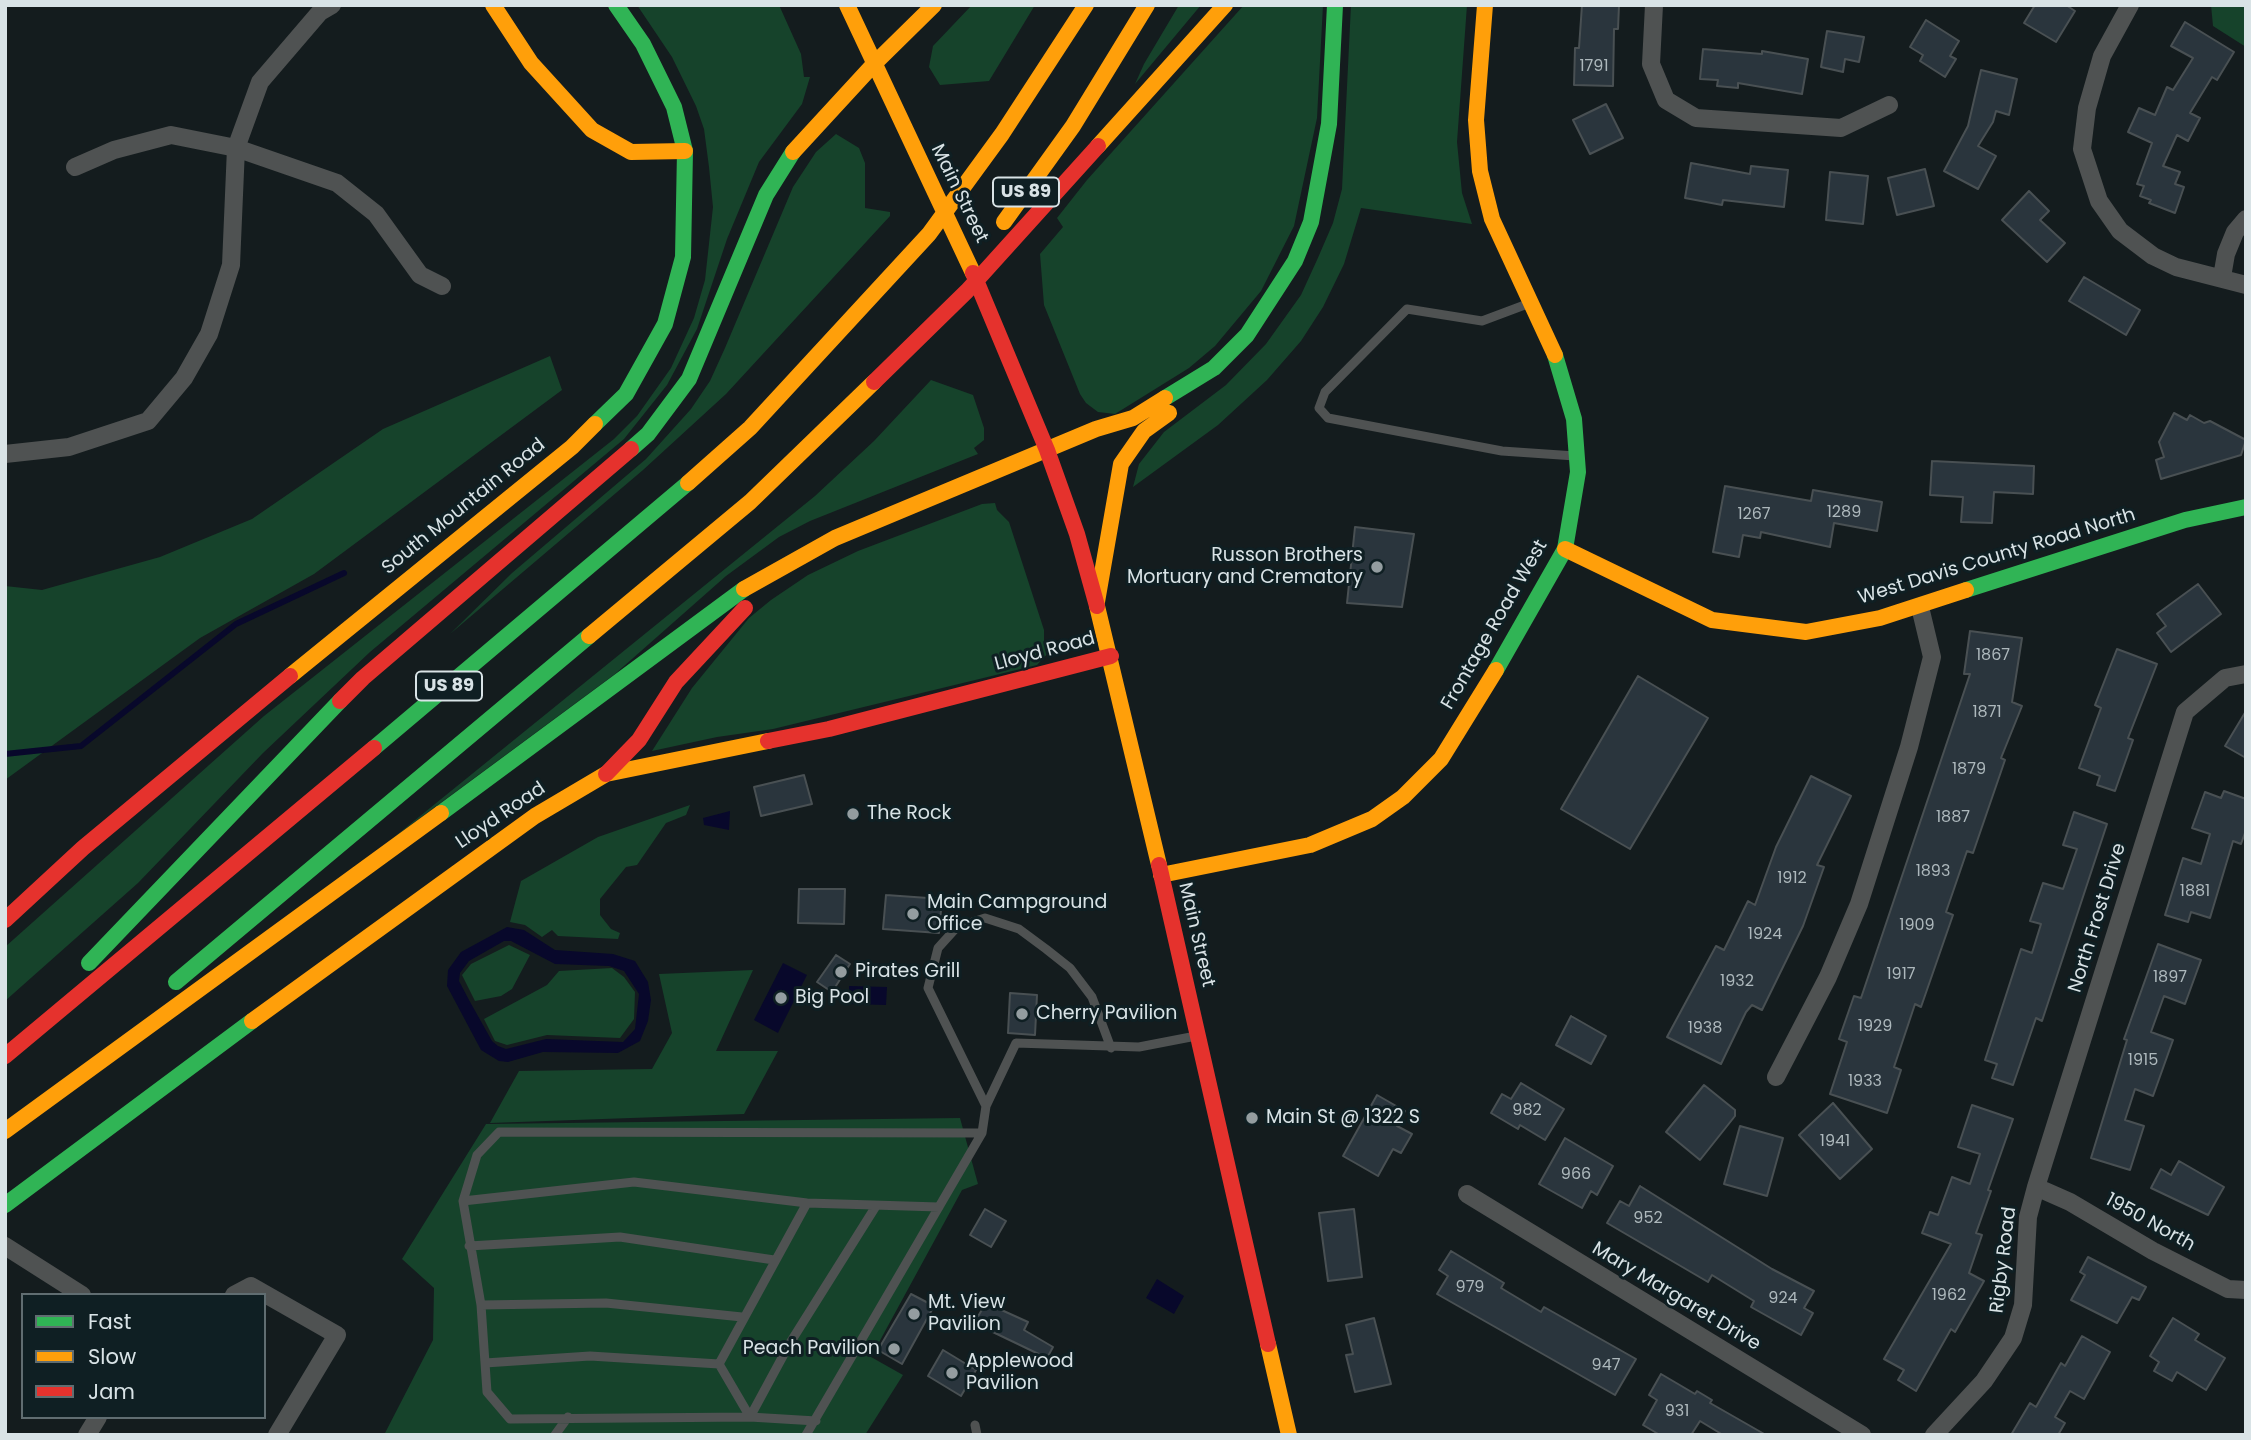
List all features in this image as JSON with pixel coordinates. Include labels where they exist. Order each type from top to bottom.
[{"type":"main road","points":[[493,5],[531,63],[592,130],[631,152],[685,152]]},
{"type":"main road","name":"South Mountain Road","points":[[5,919],[148,794],[572,447],[626,394],[665,324],[683,257],[685,152],[674,107],[643,44],[616,5]]},
{"type":"main road","name":"Main Street","points":[[847,5],[967,259],[1047,450],[1097,602],[1289,1435]]},
{"type":"main road","points":[[5,1040],[78,974],[363,678],[648,434],[689,379],[766,195],[798,145],[934,5]]},
{"type":"main road","name":"US 89","points":[[5,1056],[695,479],[750,428],[929,234],[1086,5]]},
{"type":"main road","name":"US 89","points":[[5,1125],[750,502],[888,366],[987,243],[1073,127],[1147,5]]},
{"type":"main road","points":[[888,366],[967,291],[1225,5]]},
{"type":"main road","points":[[5,1131],[676,642],[755,580],[778,571],[835,538],[1047,450],[1133,418],[1202,376],[1247,335],[1274,297],[1295,261],[1311,222],[1329,124],[1335,5]]},
{"type":"main road","name":"Frontage Road West","points":[[1161,875],[1310,845],[1372,818],[1403,797],[1441,759],[1461,729],[1565,549],[1578,472],[1574,419],[1560,366],[1492,219],[1480,171],[1476,121],[1485,5]]},
{"type":"main road","points":[[874,294],[903,244],[965,160],[1035,52]]},
{"type":"main road","points":[[1097,602],[1121,464],[1144,431],[1186,400],[1197,388],[1202,376]]},
{"type":"main road","name":"West Davis County Road North","points":[[1565,549],[1712,620],[1806,632],[1880,618],[1920,607],[2185,520],[2246,507]]},
{"type":"main road","points":[[606,774],[639,740],[676,682],[778,571]]},
{"type":"main road","name":"Lloyd Road","points":[[5,1206],[404,908],[535,816],[606,774],[829,729],[1111,656]]},
{"type":"street","points":[[5,454],[69,447],[148,421],[184,378],[209,334],[231,265],[236,148],[260,82],[320,12],[332,5]]},
{"type":"street","points":[[1654,5],[1651,64],[1667,100],[1696,118],[1841,128],[1889,105]]},
{"type":"street","points":[[2125,7],[2102,56],[2087,108],[2082,149],[2099,201],[2120,231],[2154,256],[2176,267],[2246,285]]},
{"type":"street","points":[[75,167],[114,150],[171,135],[236,148],[337,183],[376,214],[420,275],[442,286]]},
{"type":"street","points":[[2222,277],[2226,254],[2235,232],[2246,219]]},
{"type":"street","points":[[1776,1077],[1828,977],[1859,904],[1909,747],[1932,657],[1920,607]]},
{"type":"street","name":"North Frost Drive","points":[[2036,1187],[2185,712],[2225,678],[2246,674]]},
{"type":"street","name":"1950 North","points":[[2036,1187],[2070,1202],[2153,1251],[2228,1290],[2246,1290]]},
{"type":"street","name":"Rigby Road","points":[[1934,1435],[1984,1381],[2013,1338],[2023,1305],[2028,1217],[2036,1187]]},
{"type":"street","name":"Mary Margaret Drive","points":[[1467,1195],[1862,1435]]},
{"type":"street","points":[[5,1246],[79,1293]]},
{"type":"street","points":[[238,1293],[251,1286],[263,1293]]},
{"type":"street","points":[[266,1295],[337,1335],[277,1435]]},
{"type":"street","points":[[87,1435],[97,1419]]},
{"type":"lane","points":[[1530,303],[1482,321],[1407,309],[1325,391],[1319,408],[1328,418],[1502,451],[1577,456]]},
{"type":"lane","points":[[986,1106],[928,988],[938,948],[957,927],[985,918],[1019,929],[1046,949],[1070,968],[1092,997],[1111,1048]]},
{"type":"lane","points":[[806,1435],[982,1133],[986,1106],[1016,1043],[1139,1047],[1198,1036]]},
{"type":"lane","points":[[816,1421],[750,1417],[510,1419],[487,1392],[481,1305],[463,1201],[477,1155],[499,1132],[982,1133]]},
{"type":"lane","points":[[463,1201],[634,1182],[807,1203],[939,1207]]},
{"type":"lane","points":[[719,1364],[742,1317],[807,1203]]},
{"type":"lane","points":[[750,1417],[790,1343],[876,1206]]},
{"type":"lane","points":[[469,1246],[620,1237],[774,1260]]},
{"type":"lane","points":[[481,1305],[606,1303],[742,1317]]},
{"type":"lane","points":[[485,1363],[590,1356],[719,1364]]},
{"type":"lane","points":[[719,1364],[750,1417]]},
{"type":"lane","points":[[555,1435],[568,1417]]},
{"type":"green space","points":[[637,5],[779,5],[801,54],[804,77],[810,77],[802,104],[759,162],[727,239],[697,329],[667,385],[624,439],[370,652],[263,753],[138,883],[5,1001],[5,947],[264,716],[614,439],[637,416],[671,368],[694,318],[705,280],[713,207],[704,129],[696,106],[672,57]]},
{"type":"green space","points":[[972,5],[1035,5],[989,81],[940,85],[929,67],[933,46]]},
{"type":"green space","points":[[1179,5],[1201,5],[1135,84],[1144,64]]},
{"type":"green space","points":[[1244,5],[1323,5],[1317,118],[1294,226],[1261,291],[1215,346],[1189,368],[1115,414],[1098,412],[1086,403],[1080,394],[1044,305],[1040,254],[1063,227],[1057,218],[1087,180]]},
{"type":"green space","points":[[1351,5],[1467,5],[1457,142],[1462,193],[1472,224],[1361,208],[1344,264],[1323,307],[1301,341],[1267,380],[1218,425],[1133,487],[1139,464],[1164,432],[1226,385],[1266,344],[1301,295],[1317,260],[1333,223],[1342,189]]},
{"type":"green space","points":[[2211,5],[2246,5],[2246,47],[2213,26]]},
{"type":"green space","points":[[836,134],[859,148],[865,163],[865,208],[890,212],[890,216],[726,394],[643,470],[450,634],[512,573],[646,459],[691,409],[710,381],[793,187],[816,152]]},
{"type":"green space","points":[[550,356],[562,390],[314,574],[200,638],[5,780],[5,586],[42,590],[160,557],[252,519],[383,429]]},
{"type":"green space","points":[[931,380],[973,395],[984,428],[984,440],[974,448],[978,454],[810,521],[779,537],[726,576],[615,674],[393,838],[815,496],[874,441]]},
{"type":"green space","points":[[995,503],[997,510],[1009,522],[1044,630],[1044,645],[1049,652],[1037,665],[773,729],[717,737],[652,751],[692,688],[749,618],[771,600],[808,575],[858,551],[982,504]]},
{"type":"green space","points":[[690,805],[686,815],[666,823],[637,865],[626,867],[600,899],[600,915],[611,929],[620,933],[618,939],[558,936],[552,930],[542,937],[525,925],[510,922],[521,881],[598,837]]},
{"type":"green space","points":[[509,945],[530,955],[512,989],[501,996],[475,1001],[462,975],[471,964]]},
{"type":"green space","points":[[612,968],[624,977],[635,992],[634,1019],[620,1038],[547,1035],[507,1045],[495,1041],[484,1019],[547,985],[559,971]]},
{"type":"green space","points":[[753,970],[716,1051],[778,1051],[744,1114],[490,1123],[519,1071],[652,1069],[672,1033],[659,974]]},
{"type":"green space","points":[[960,1118],[978,1184],[962,1190],[871,1357],[903,1375],[865,1435],[384,1435],[433,1340],[434,1288],[402,1259],[486,1124]]},
{"type":"water","points":[[730,811],[729,830],[704,825],[703,818]]},
{"type":"water","points":[[507,927],[524,930],[555,950],[613,954],[635,961],[648,982],[651,1000],[648,1021],[640,1041],[618,1053],[543,1052],[508,1062],[499,1061],[481,1050],[447,986],[448,970],[461,952]],"holes":[[[504,941],[511,941],[555,964],[609,966],[624,971],[639,994],[635,1029],[623,1042],[546,1039],[506,1049],[498,1046],[492,1041],[459,981],[460,973],[469,961]]]},
{"type":"water","name":"Big Pool","points":[[783,963],[807,975],[778,1033],[754,1020]]},
{"type":"water","points":[[849,986],[887,987],[886,1005],[849,1004]]},
{"type":"water","points":[[1157,1279],[1184,1296],[1174,1314],[1146,1298]]},
{"type":"building","points":[[1582,5],[1619,5],[1618,29],[1614,29],[1613,86],[1574,85],[1575,48],[1579,48]]},
{"type":"building","points":[[2035,5],[2066,5],[2075,11],[2056,42],[2024,23]]},
{"type":"building","points":[[1926,20],[1959,41],[1950,56],[1956,59],[1945,77],[1920,61],[1923,55],[1910,47]]},
{"type":"building","points":[[2185,22],[2234,52],[2217,80],[2212,77],[2190,113],[2200,118],[2188,141],[2177,135],[2163,166],[2180,172],[2175,184],[2184,187],[2175,213],[2149,203],[2151,200],[2140,196],[2144,186],[2137,184],[2152,143],[2128,132],[2139,108],[2155,115],[2167,87],[2173,90],[2193,58],[2171,46]]},
{"type":"building","points":[[1827,31],[1864,37],[1859,62],[1845,59],[1843,72],[1821,67]]},
{"type":"building","points":[[1703,49],[1762,54],[1762,51],[1808,59],[1802,94],[1738,83],[1738,88],[1717,86],[1718,80],[1700,79]]},
{"type":"building","points":[[1981,70],[2017,79],[2009,115],[1996,111],[1993,122],[1978,146],[1996,156],[1978,189],[1944,171],[1968,126]]},
{"type":"building","points":[[1606,104],[1623,138],[1590,154],[1573,120]]},
{"type":"building","points":[[1691,163],[1750,174],[1751,166],[1788,170],[1784,207],[1723,200],[1722,205],[1685,198]]},
{"type":"building","points":[[1925,169],[1934,206],[1897,215],[1888,178]]},
{"type":"building","points":[[1830,172],[1868,176],[1863,224],[1826,220]]},
{"type":"building","points":[[2029,191],[2049,211],[2040,220],[2065,243],[2047,262],[2002,220]]},
{"type":"building","points":[[2084,277],[2140,310],[2126,335],[2069,301]]},
{"type":"building","points":[[2174,413],[2187,420],[2190,415],[2204,423],[2210,421],[2246,440],[2241,455],[2161,479],[2156,460],[2164,457],[2159,442]]},
{"type":"building","points":[[1932,461],[2034,466],[2033,494],[1994,492],[1992,523],[1961,522],[1963,497],[1930,495]]},
{"type":"building","points":[[1725,486],[1811,501],[1813,490],[1882,502],[1877,531],[1834,523],[1830,547],[1761,532],[1760,538],[1743,535],[1739,557],[1713,552]]},
{"type":"building","points":[[1355,527],[1414,534],[1402,607],[1347,603]]},
{"type":"building","points":[[2198,584],[2221,614],[2171,652],[2157,633],[2166,626],[2157,614]]},
{"type":"building","points":[[1970,631],[2022,638],[2012,702],[2022,706],[2001,758],[2005,760],[1973,853],[1967,851],[1946,912],[1953,915],[1921,1007],[1915,1004],[1894,1067],[1901,1070],[1887,1113],[1830,1094],[1847,1042],[1839,1039],[1854,996],[1861,998],[1970,674],[1964,674]]},
{"type":"building","points":[[2117,649],[2157,664],[2128,738],[2133,740],[2115,791],[2097,785],[2100,776],[2079,768],[2101,708],[2095,705]]},
{"type":"building","points":[[1638,676],[1708,718],[1630,849],[1561,809]]},
{"type":"building","points":[[2246,711],[2246,758],[2225,746]]},
{"type":"building","points":[[804,775],[812,804],[761,816],[754,787]]},
{"type":"building","points":[[1811,776],[1851,796],[1817,865],[1824,867],[1803,926],[1762,1010],[1752,1005],[1746,1012],[1721,1064],[1667,1037],[1716,946],[1724,950],[1748,901],[1755,905],[1776,847]]},
{"type":"building","points":[[2224,791],[2246,799],[2246,830],[2241,844],[2233,841],[2210,918],[2191,912],[2188,922],[2165,915],[2183,858],[2201,864],[2210,834],[2192,828],[2205,792],[2221,798]]},
{"type":"building","points":[[2074,812],[2107,824],[2042,1021],[2036,1018],[2013,1085],[1992,1078],[1997,1064],[1985,1060],[2021,949],[2032,953],[2041,924],[2030,921],[2043,883],[2063,889],[2077,849],[2063,845]]},
{"type":"building","points":[[799,889],[845,889],[844,924],[798,923]]},
{"type":"building","name":"Main Campground Office","points":[[886,895],[942,899],[939,933],[883,929]]},
{"type":"building","points":[[2158,944],[2201,960],[2185,1004],[2164,996],[2151,1032],[2173,1040],[2153,1096],[2135,1089],[2125,1120],[2144,1126],[2130,1170],[2091,1158],[2127,1040],[2124,1039]]},
{"type":"building","name":"Pirates Grill","points":[[836,955],[850,964],[832,992],[817,982]]},
{"type":"building","name":"Cherry Pavilion","points":[[1010,993],[1037,995],[1035,1035],[1008,1033]]},
{"type":"building","points":[[1571,1016],[1606,1036],[1591,1064],[1556,1045]]},
{"type":"building","points":[[1521,1083],[1564,1109],[1545,1140],[1520,1125],[1518,1129],[1491,1113],[1502,1094],[1511,1099]]},
{"type":"building","points":[[1704,1085],[1735,1110],[1735,1116],[1700,1160],[1666,1132]]},
{"type":"building","points":[[1377,1095],[1405,1111],[1397,1126],[1412,1134],[1401,1153],[1393,1149],[1378,1176],[1343,1156]]},
{"type":"building","points":[[1833,1103],[1872,1149],[1840,1179],[1799,1135]]},
{"type":"building","points":[[1972,1105],[2013,1119],[1976,1233],[1982,1235],[1969,1273],[1984,1281],[1955,1332],[1951,1329],[1916,1391],[1898,1380],[1904,1370],[1884,1359],[1951,1244],[1922,1233],[1930,1212],[1938,1215],[1952,1177],[1970,1184],[1980,1154],[1958,1147]]},
{"type":"building","points":[[1740,1126],[1783,1138],[1767,1196],[1724,1184]]},
{"type":"building","points":[[1565,1138],[1613,1166],[1597,1195],[1591,1191],[1582,1208],[1539,1184]]},
{"type":"building","points":[[2179,1161],[2224,1187],[2208,1215],[2151,1188],[2161,1169],[2171,1175]]},
{"type":"building","points":[[1640,1186],[1772,1269],[1814,1291],[1804,1308],[1813,1313],[1801,1335],[1751,1307],[1754,1301],[1712,1275],[1708,1282],[1607,1223],[1620,1201],[1629,1206]]},
{"type":"building","points":[[985,1209],[1006,1221],[991,1247],[970,1235]]},
{"type":"building","points":[[1354,1209],[1362,1277],[1328,1281],[1319,1213]]},
{"type":"building","points":[[1451,1251],[1504,1283],[1501,1288],[1541,1312],[1544,1307],[1636,1359],[1615,1395],[1437,1294],[1448,1276],[1439,1270]]},
{"type":"building","points":[[2088,1257],[2146,1287],[2139,1300],[2132,1297],[2117,1323],[2071,1300],[2085,1275],[2080,1272]]},
{"type":"building","points":[[911,1294],[934,1306],[902,1364],[878,1350]]},
{"type":"building","points":[[986,1303],[1028,1322],[1024,1330],[1053,1347],[1047,1358],[974,1323]]},
{"type":"building","points":[[1374,1318],[1391,1384],[1355,1392],[1346,1355],[1353,1354],[1346,1325]]},
{"type":"building","points":[[2173,1318],[2199,1334],[2195,1340],[2225,1358],[2206,1390],[2177,1372],[2172,1381],[2154,1371],[2159,1362],[2150,1356]]},
{"type":"building","points":[[2082,1336],[2110,1352],[2084,1399],[2070,1391],[2055,1417],[2065,1423],[2058,1435],[2011,1435],[2030,1403],[2036,1407],[2061,1363],[2065,1366]]},
{"type":"building","name":"Applewood Pavilion","points":[[943,1350],[976,1370],[961,1396],[928,1376]]},
{"type":"building","points":[[1661,1374],[1695,1394],[1697,1391],[1712,1400],[1710,1403],[1766,1435],[1723,1435],[1700,1421],[1691,1435],[1660,1435],[1643,1425],[1657,1400],[1649,1395]]},
{"type":"waterway","points":[[5,754],[81,746],[236,624],[344,573]]},
{"type":"traffic: fast","points":[[595,424],[626,394],[665,324],[683,257],[685,151],[674,107],[643,44],[616,5]]},
{"type":"traffic: fast","points":[[1165,398],[1214,368],[1247,335],[1295,261],[1311,222],[1329,124],[1335,5]]},
{"type":"traffic: fast","points":[[631,449],[648,434],[689,379],[766,195],[793,152]]},
{"type":"traffic: fast","points":[[1496,670],[1565,549],[1578,472],[1574,419],[1555,355]]},
{"type":"traffic: fast","points":[[374,748],[688,483]]},
{"type":"traffic: fast","points":[[1966,590],[2185,520],[2246,507]]},
{"type":"traffic: fast","points":[[441,813],[744,589]]},
{"type":"traffic: fast","points":[[176,982],[589,636]]},
{"type":"traffic: fast","points":[[89,963],[340,701]]},
{"type":"traffic: fast","points":[[5,1205],[252,1021]]},
{"type":"traffic: slow","points":[[493,5],[531,63],[592,130],[631,152],[685,151]]},
{"type":"traffic: slow","points":[[847,5],[973,273]]},
{"type":"traffic: slow","points":[[793,152],[874,64],[934,5]]},
{"type":"traffic: slow","points":[[688,483],[750,428],[929,234],[1002,134],[1086,5]]},
{"type":"traffic: slow","points":[[1004,222],[1073,126],[1147,5]]},
{"type":"traffic: slow","points":[[1098,146],[1225,5]]},
{"type":"traffic: slow","points":[[1485,5],[1476,120],[1480,171],[1492,219],[1555,355]]},
{"type":"traffic: slow","points":[[589,636],[750,502],[874,382]]},
{"type":"traffic: slow","points":[[744,589],[835,538],[1096,429],[1133,418],[1165,398]]},
{"type":"traffic: slow","points":[[1097,602],[1121,464],[1144,431],[1169,413]]},
{"type":"traffic: slow","points":[[290,676],[572,447],[595,424]]},
{"type":"traffic: slow","points":[[1565,549],[1712,620],[1806,632],[1880,618],[1966,590]]},
{"type":"traffic: slow","points":[[1097,606],[1159,865]]},
{"type":"traffic: slow","points":[[1161,875],[1310,845],[1372,819],[1403,797],[1441,759],[1496,670]]},
{"type":"traffic: slow","points":[[252,1021],[535,816],[606,774],[768,741]]},
{"type":"traffic: slow","points":[[5,1131],[441,813]]},
{"type":"traffic: slow","points":[[1268,1344],[1289,1435]]},
{"type":"traffic: jam","points":[[874,382],[967,291],[1098,146]]},
{"type":"traffic: jam","points":[[973,273],[1047,450],[1077,534],[1097,606]]},
{"type":"traffic: jam","points":[[340,701],[363,678],[631,449]]},
{"type":"traffic: jam","points":[[606,774],[639,740],[676,682],[745,608]]},
{"type":"traffic: jam","points":[[768,741],[829,729],[1111,656]]},
{"type":"traffic: jam","points":[[5,920],[83,848],[290,676]]},
{"type":"traffic: jam","points":[[5,1056],[374,748]]},
{"type":"traffic: jam","points":[[1159,865],[1268,1344]]},
{"type":"place","name":"Russon Brothers Mortuary and Crematory","points":[[1377,567]]},
{"type":"place","name":"The Rock","points":[[853,814]]},
{"type":"place","name":"Main Campground Office","points":[[913,914]]},
{"type":"place","name":"Pirates Grill","points":[[841,972]]},
{"type":"place","name":"Big Pool","points":[[781,998]]},
{"type":"place","name":"Cherry Pavilion","points":[[1022,1014]]},
{"type":"place","name":"Main St @ 1322 S","points":[[1252,1118]]},
{"type":"place","name":"Mt. View Pavilion","points":[[914,1314]]},
{"type":"place","name":"Peach Pavilion","points":[[894,1349]]},
{"type":"place","name":"Applewood Pavilion","points":[[952,1373]]}]
